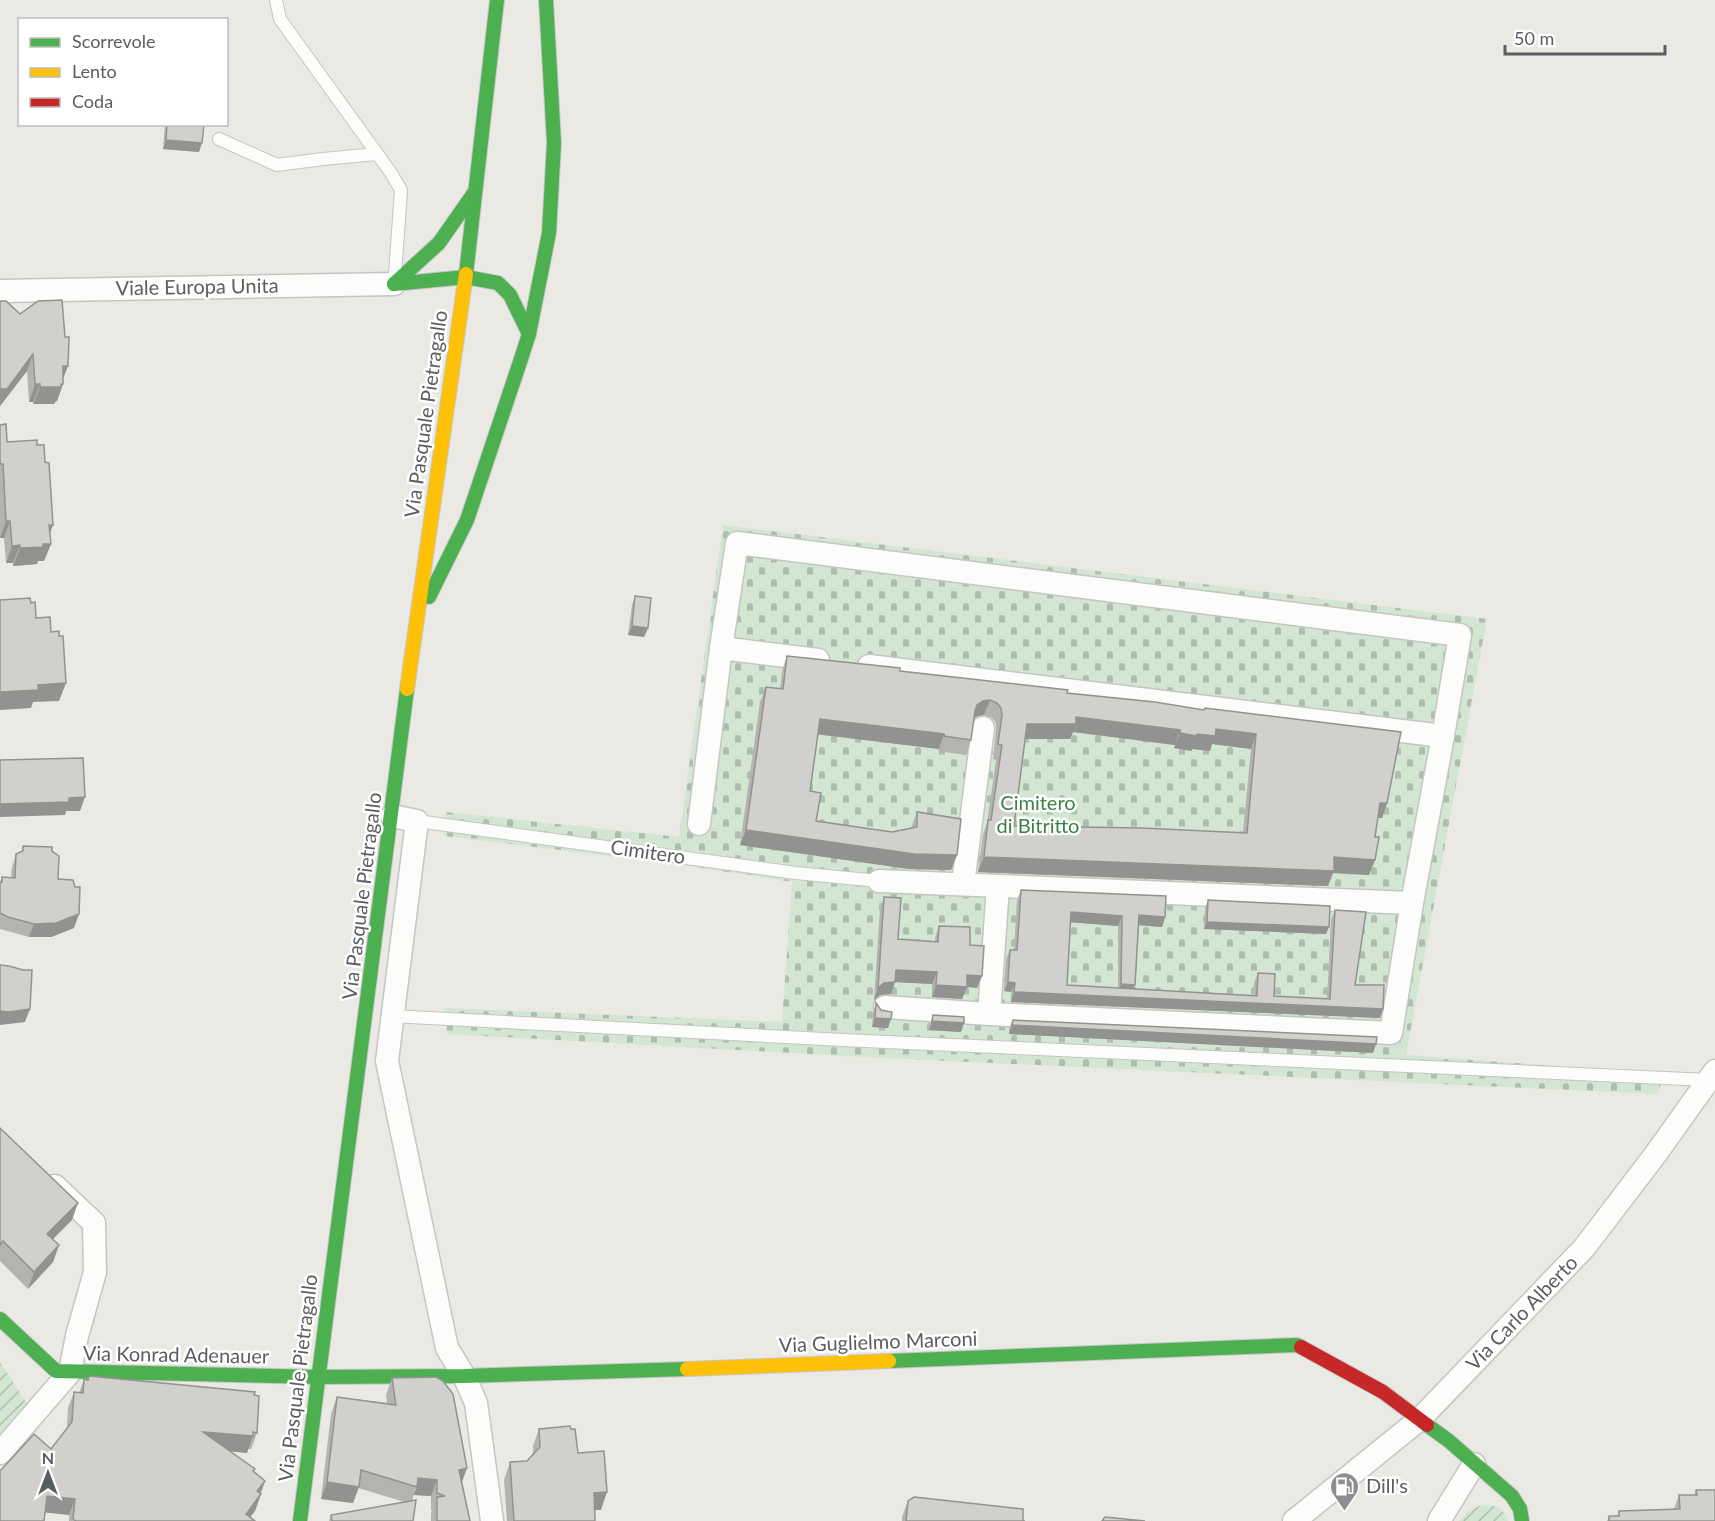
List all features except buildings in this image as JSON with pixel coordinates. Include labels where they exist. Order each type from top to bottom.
[{"type":"main road","name":"Via Pasquale Pietragallo","points":[[300,1521],[456,311],[466,277],[497,0]]},
{"type":"main road","points":[[416,622],[467,520],[529,334],[549,233],[554,143],[546,0]]},
{"type":"main road","points":[[394,284],[439,243],[476,190]]},
{"type":"main road","points":[[394,284],[466,277],[498,283],[510,295],[529,334]]},
{"type":"main road","points":[[394,284],[422,297]]},
{"type":"main road","points":[[0,1318],[56,1371],[70,1372]]},
{"type":"main road","name":"Via Guglielmo Marconi","points":[[318,1377],[464,1376],[1297,1346],[1383,1392],[1420,1419],[1512,1496],[1520,1509],[1522,1521]]},
{"type":"main road","name":"Via Konrad Adenauer","points":[[70,1372],[318,1377]]},
{"type":"street","name":"Viale Europa Unita","points":[[0,291],[394,284]]},
{"type":"street","points":[[699,824],[737,543],[1460,635],[1391,1033],[885,1007]]},
{"type":"street","points":[[721,648],[1443,736]]},
{"type":"street","points":[[963,884],[983,728]]},
{"type":"street","points":[[392,816],[417,821],[387,1061],[447,1348],[464,1376],[476,1403],[492,1521]]},
{"type":"street","points":[[879,881],[1412,903]]},
{"type":"street","points":[[989,1014],[998,886]]},
{"type":"street","points":[[360,1057],[387,1061]]},
{"type":"street","name":"Via Carlo Alberto","points":[[1294,1521],[1420,1419],[1584,1248],[1712,1076]]},
{"type":"street","points":[[0,1453],[70,1372],[77,1336],[95,1272],[94,1223],[43,1174]]},
{"type":"street","points":[[1438,1521],[1474,1464]]},
{"type":"lane","points":[[276,0],[280,19],[377,154],[400,190],[394,284]]},
{"type":"lane","points":[[219,139],[277,165],[377,154]]},
{"type":"lane","name":"Cimitero","points":[[417,821],[784,871],[879,881]]},
{"type":"lane","points":[[391,1016],[855,1041],[1712,1076]]},
{"type":"green space","name":"Cimitero di Bitritto","points":[[723,525],[1487,619],[1406,1055],[1665,1074],[1657,1094],[864,1057],[447,1034],[443,1008],[782,1022],[792,882],[676,864],[444,836],[446,812],[679,837]]},
{"type":"green space","points":[[0,1362],[27,1404],[0,1435]]},
{"type":"green space","points":[[1482,1505],[1498,1508],[1508,1521],[1459,1521],[1470,1509]]},
{"type":"traffic: fast","points":[[466,274],[497,0]]},
{"type":"traffic: fast","points":[[429,597],[467,520],[520,362],[529,334],[549,233],[554,143],[546,0]]},
{"type":"traffic: fast","points":[[394,284],[439,243],[474,193]]},
{"type":"traffic: fast","points":[[394,284],[466,277],[498,283],[510,295],[529,334]]},
{"type":"traffic: fast","points":[[300,1521],[407,689]]},
{"type":"traffic: fast","points":[[0,1319],[56,1371],[318,1377],[464,1376],[687,1369]]},
{"type":"traffic: fast","points":[[889,1361],[1297,1345],[1301,1347]]},
{"type":"traffic: fast","points":[[1427,1425],[1449,1441],[1512,1496],[1520,1509],[1522,1521]]},
{"type":"traffic: slow","points":[[407,689],[466,274]]},
{"type":"traffic: slow","points":[[687,1369],[889,1361]]},
{"type":"traffic: jam","points":[[1301,1347],[1383,1392],[1427,1425]]},
{"type":"place","name":"Dill's","points":[[1345,1512]]}]
